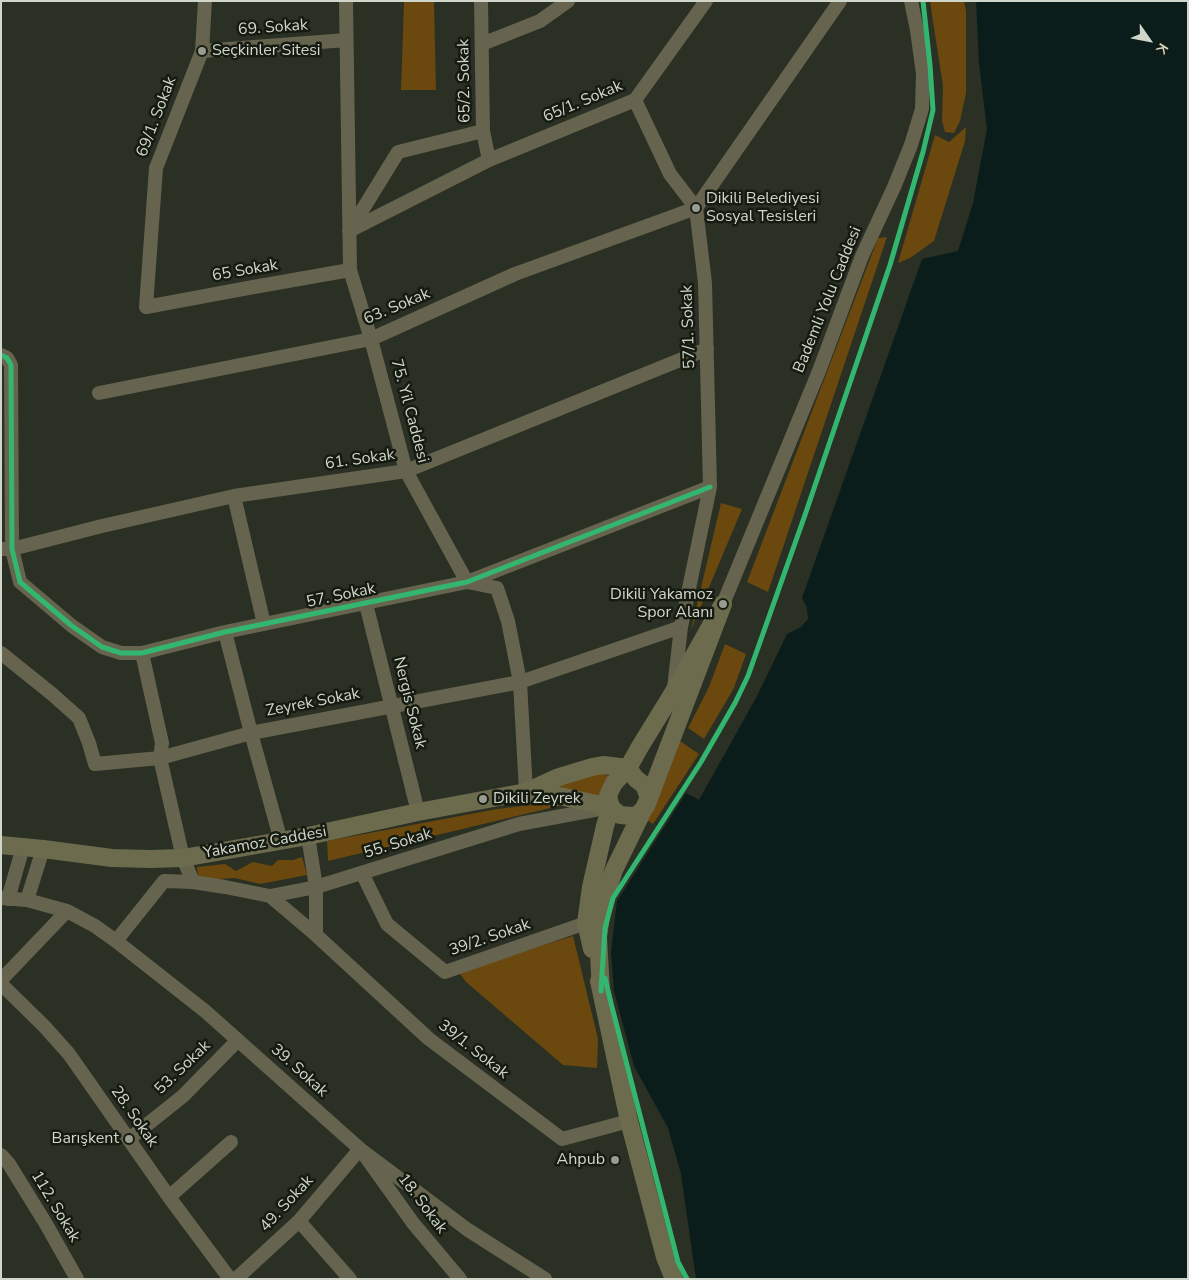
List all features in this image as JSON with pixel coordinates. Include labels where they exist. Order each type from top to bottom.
[{"type":"main road","points":[[526,792],[559,777],[592,766],[603,765],[627,776],[644,785],[648,795],[646,806],[638,814],[632,816],[620,815],[615,812],[611,807],[608,796],[612,786],[627,776],[641,745],[673,693],[723,604]]},
{"type":"main road","points":[[601,991],[598,936],[603,904],[614,870],[646,806],[723,604]]},
{"type":"main road","points":[[526,792],[611,807]]},
{"type":"main road","name":"Yakamoz Caddesi","points":[[1,845],[112,858],[183,858],[308,836],[418,812],[526,792]]},
{"type":"main road","points":[[611,807],[591,887],[586,923],[629,1121],[665,1257],[674,1279]]},
{"type":"street","name":"69/1. Sokak","points":[[146,307],[156,168],[202,51],[205,1]]},
{"type":"street","name":"75. Yil Caddesi","points":[[346,1],[350,270],[371,339],[406,471],[467,582]]},
{"type":"street","name":"65/2. Sokak","points":[[481,1],[483,131],[489,160]]},
{"type":"street","points":[[482,44],[540,21],[568,1]]},
{"type":"street","name":"65/1. Sokak","points":[[349,231],[489,160],[635,100],[706,1]]},
{"type":"street","name":"Bademli Yolu Caddesi","points":[[723,604],[819,371],[862,256],[894,187],[922,110],[923,74],[911,1]]},
{"type":"street","points":[[635,100],[670,174],[696,208],[836,3]]},
{"type":"street","name":"69. Sokak","points":[[202,51],[346,40]]},
{"type":"street","points":[[349,231],[398,152],[483,131]]},
{"type":"street","name":"63. Sokak","points":[[99,393],[371,339],[515,274],[696,208]]},
{"type":"street","name":"57/1. Sokak","points":[[673,693],[681,626],[710,487],[705,283],[696,208]]},
{"type":"street","name":"65 Sokak","points":[[146,307],[350,270]]},
{"type":"street","name":"61. Sokak","points":[[6,549],[234,496],[406,471],[708,350]]},
{"type":"street","name":"57. Sokak","points":[[1,354],[11,365],[6,549],[20,582],[72,626],[102,647],[122,653],[142,653],[225,632],[467,582],[710,487]]},
{"type":"street","points":[[234,496],[264,624]]},
{"type":"street","points":[[467,582],[496,588],[508,621],[520,682],[526,792]]},
{"type":"street","name":"Nergis Sokak","points":[[366,604],[418,812]]},
{"type":"street","name":"Zeyrek Sokak","points":[[1,653],[79,718],[95,764],[160,758],[251,733],[520,682],[681,626]]},
{"type":"street","points":[[225,632],[281,841]]},
{"type":"street","points":[[142,653],[162,742],[160,758],[183,858],[193,882]]},
{"type":"street","name":"55. Sokak","points":[[116,941],[164,881],[193,882],[270,896],[316,887],[519,824],[611,807]]},
{"type":"street","points":[[308,836],[316,887],[316,936]]},
{"type":"street","points":[[4,898],[23,847]]},
{"type":"street","points":[[27,900],[43,849]]},
{"type":"street","name":"39/2. Sokak","points":[[362,873],[387,924],[445,972],[586,923]]},
{"type":"street","name":"39/1. Sokak","points":[[270,896],[429,1039],[562,1140],[629,1121]]},
{"type":"street","name":"39. Sokak","points":[[4,898],[27,900],[68,911],[95,926],[205,1011],[360,1149],[468,1230],[545,1279]]},
{"type":"street","points":[[1,982],[68,911]]},
{"type":"street","name":"28. Sokak","points":[[1,982],[69,1054],[169,1197],[230,1279]]},
{"type":"street","name":"53. Sokak","points":[[128,1139],[183,1096],[238,1040]]},
{"type":"street","points":[[169,1197],[231,1142]]},
{"type":"street","name":"49. Sokak","points":[[236,1279],[298,1221],[360,1149]]},
{"type":"street","name":"18. Sokak","points":[[360,1149],[413,1223],[460,1279]]},
{"type":"street","name":"112. Sokak","points":[[1,1155],[9,1164],[46,1224],[77,1279]]},
{"type":"street","points":[[298,1221],[350,1279]]},
{"type":"shaded area","points":[[404,1],[434,1],[436,90],[401,90]]},
{"type":"shaded area","points":[[964,1],[966,11],[966,93],[960,121],[954,133],[945,132],[942,121],[943,86],[930,2]]},
{"type":"shaded area","points":[[966,127],[965,141],[934,241],[910,258],[898,263],[935,135],[949,142]]},
{"type":"shaded area","points":[[887,237],[768,592],[747,582],[878,238]]},
{"type":"shaded area","points":[[721,503],[742,509],[691,630]]},
{"type":"shaded area","points":[[725,644],[746,654],[734,688],[704,739],[688,728],[709,687]]},
{"type":"shaded area","points":[[680,741],[699,754],[653,824],[645,819]]},
{"type":"shaded area","points":[[601,772],[612,778],[602,799],[547,789]]},
{"type":"shaded area","points":[[562,801],[563,805],[328,861],[327,841],[497,809]]},
{"type":"shaded area","points":[[302,857],[307,875],[260,884],[235,878],[198,880],[197,867],[225,864],[236,871],[253,862],[272,866],[278,860],[293,860]]},
{"type":"shaded area","points":[[573,936],[598,1039],[597,1068],[563,1065],[466,982],[458,971]]},
{"type":"water","points":[[976,1],[1188,1],[1188,1279],[696,1279],[681,1174],[668,1128],[634,1066],[614,991],[611,952],[617,901],[686,793],[699,800],[757,696],[787,634],[801,627],[808,619],[807,608],[802,598],[922,259],[958,251],[973,203],[987,129],[979,64]]},
{"type":"cycle path","points":[[601,991],[605,928],[613,898],[701,762],[735,703],[748,676],[890,265],[923,152],[933,110],[923,1]]},
{"type":"cycle path","points":[[1,355],[7,358],[11,365],[12,549],[20,582],[72,626],[102,647],[121,653],[142,653],[225,632],[467,582],[710,487]]},
{"type":"cycle path","points":[[605,978],[678,1262],[687,1279]]},
{"type":"place","name":"Seçkinler Sitesi","points":[[202,51]]},
{"type":"place","name":"Dikili Belediyesi Sosyal Tesisleri","points":[[696,208]]},
{"type":"place","name":"Dikili Yakamoz Spor Alanı","points":[[723,604]]},
{"type":"place","name":"Dikili Zeyrek","points":[[483,799]]},
{"type":"place","name":"Barışkent","points":[[129,1139]]},
{"type":"place","name":"Ahpub","points":[[615,1160]]}]
